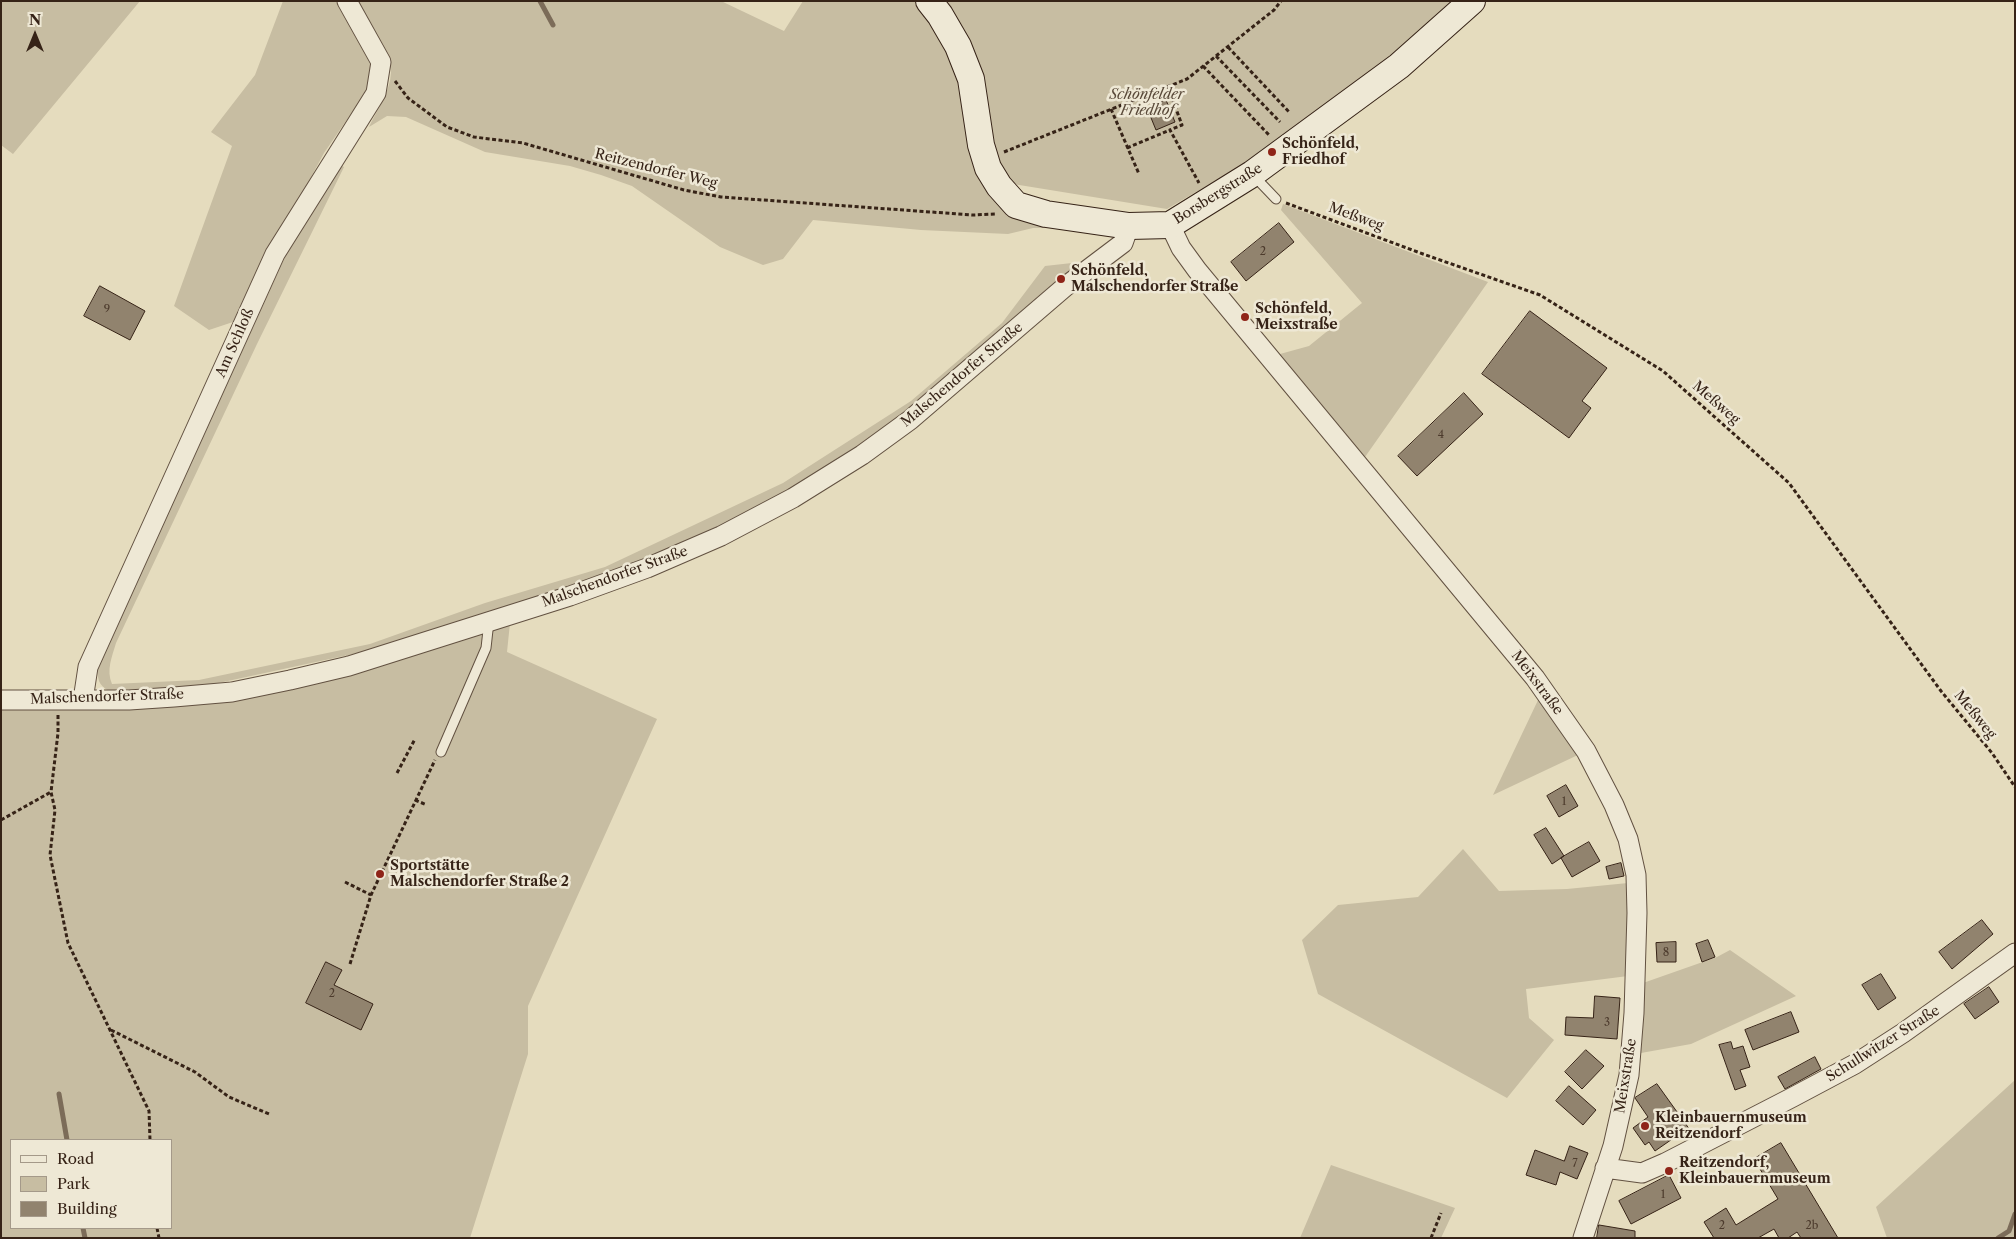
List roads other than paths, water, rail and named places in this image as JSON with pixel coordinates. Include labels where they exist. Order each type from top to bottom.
[{"type":"street","name":"Am Schloß","points":[[83,700],[88,667],[275,254],[376,93],[381,62],[347,1]]},
{"type":"street","name":"Borsbergstraße","points":[[929,1],[940,15],[958,46],[970,79],[981,145],[985,158],[999,186],[1016,205],[1046,214],[1129,226],[1170,225],[1252,174],[1400,66],[1472,1]]},
{"type":"street","name":"Meixstraße","points":[[1170,225],[1181,248],[1197,270],[1535,678],[1586,751],[1614,805],[1628,839],[1636,875],[1637,913],[1634,1013],[1629,1075],[1605,1168],[1583,1238]]},
{"type":"street","name":"Malschendorfer Straße","points":[[1,700],[129,700],[232,692],[348,666],[647,568],[721,536],[793,498],[862,455],[910,420],[1066,286],[1123,243],[1129,226]]},
{"type":"street","name":"Schullwitzer Straße","points":[[1605,1168],[1642,1173],[1793,1098],[1855,1064],[1895,1038],[2015,953]]},
{"type":"lane","points":[[1252,174],[1276,199]]},
{"type":"lane","points":[[441,752],[486,648],[489,621]]},
{"type":"waterway","points":[[540,1],[553,25]]},
{"type":"waterway","points":[[59,1094],[67,1139]]},
{"type":"waterway","points":[[1998,1238],[2009,1231],[2015,1214]]},
{"type":"waterway","points":[[83,1229],[85,1238]]},
{"type":"place","name":"Schönfeld, Friedhof","points":[[1272,152]]},
{"type":"place","name":"Schönfeld, Malschendorfer Straße","points":[[1061,279]]},
{"type":"place","name":"Schönfeld, Meixstraße","points":[[1245,317]]},
{"type":"place","name":"Sportstätte Malschendorfer Straße 2","points":[[380,874]]},
{"type":"place","name":"Kleinbauernmuseum Reitzendorf","points":[[1645,1126]]},
{"type":"place","name":"Reitzendorf, Kleinbauernmuseum","points":[[1669,1171]]},
{"type":"park label","name":"Schönfelder Friedhof","points":[[1147,104]]}]
